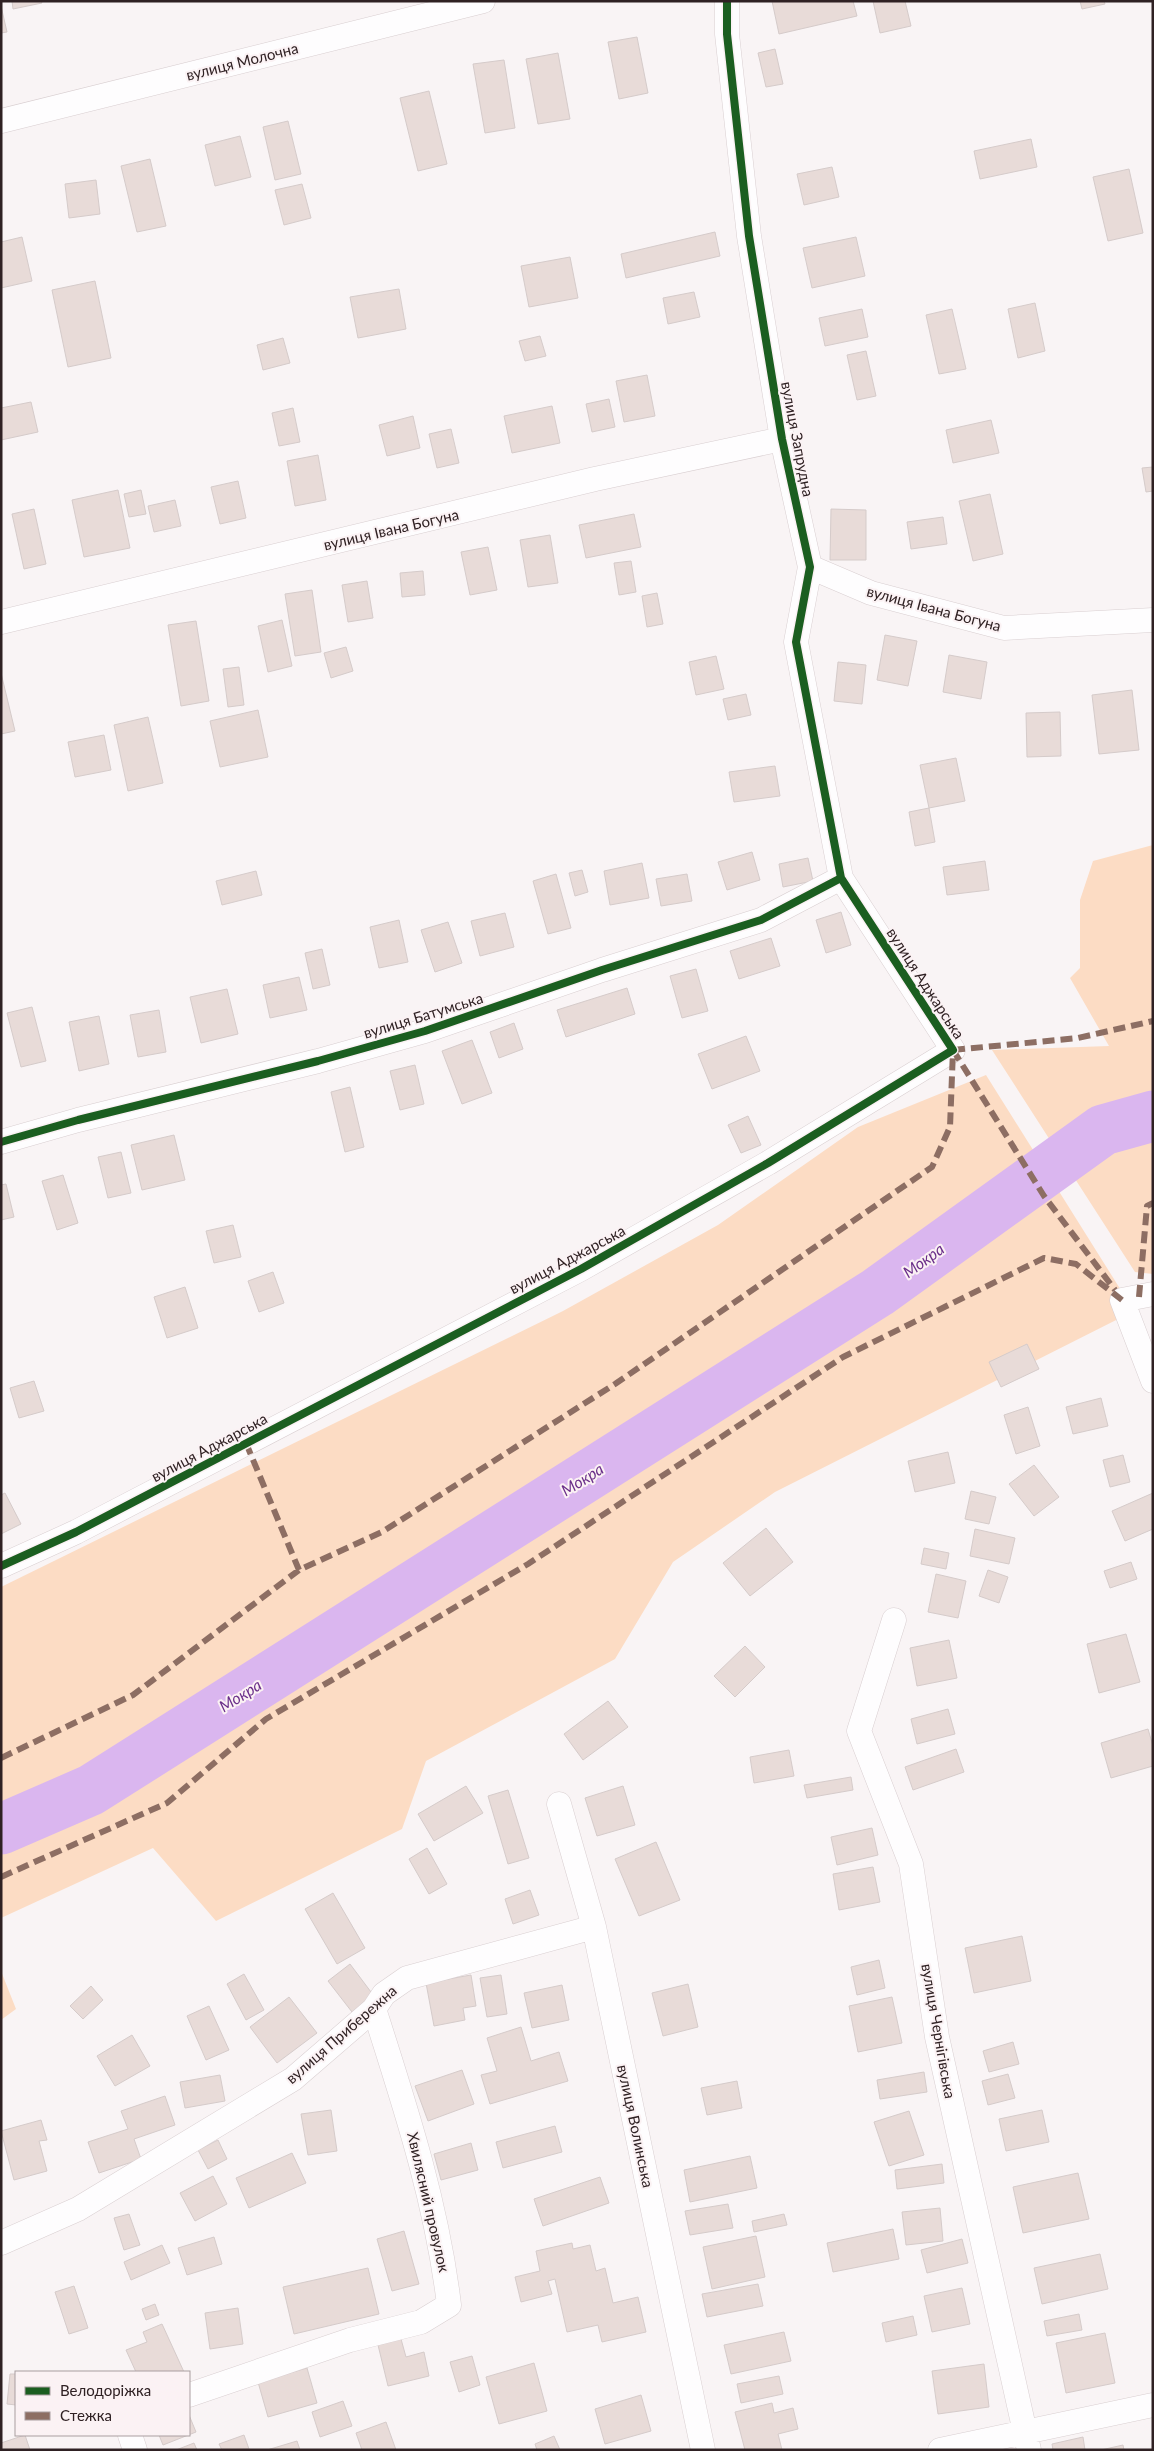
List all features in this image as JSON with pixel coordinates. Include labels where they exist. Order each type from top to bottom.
[{"type":"street","name":"вулиця Молочна","points":[[1,121],[483,1]]},
{"type":"street","name":"вулиця Запрудна","points":[[726,1],[727,34],[749,236],[782,439],[810,567],[796,642],[842,878]]},
{"type":"street","name":"вулиця Івана Богуна","points":[[1,622],[595,480],[782,439]]},
{"type":"street","name":"вулиця Івана Богуна","points":[[810,567],[871,593],[1004,628],[1153,620]]},
{"type":"street","name":"вулиця Батумська","points":[[1,1142],[78,1120],[318,1061],[426,1031],[602,970],[761,920],[842,878]]},
{"type":"street","name":"вулиця Аджарська","points":[[1,1566],[76,1532],[581,1269],[768,1163],[954,1050],[842,878]]},
{"type":"street","points":[[1153,1294],[1122,1300],[1153,1381]]},
{"type":"street","name":"вулиця Чернігівська","points":[[894,1620],[859,1731],[911,1864],[937,2037],[1027,2441]]},
{"type":"street","name":"вулиця Волинська","points":[[559,1804],[594,1926],[703,2450]]},
{"type":"street","name":"вулиця Прибережна","points":[[1,2243],[78,2209],[293,2079],[374,2009],[384,1994],[407,1978],[594,1926]]},
{"type":"street","name":"Хвилясний провулок","points":[[190,2395],[350,2340],[421,2322],[449,2305],[444,2256],[411,2124],[374,2009]]},
{"type":"street","points":[[940,2450],[1027,2441],[1153,2405]]},
{"type":"street","points":[[130,2436],[135,2450]]},
{"type":"shaded area","points":[[1153,845],[1153,1274],[1135,1272],[992,1050],[1109,1046],[1070,978],[1080,968],[1080,900],[1093,861]]},
{"type":"shaded area","points":[[986,1075],[1134,1311],[775,1492],[673,1562],[615,1659],[426,1761],[402,1829],[216,1921],[153,1848],[1,1918],[1,1587],[563,1311],[718,1225],[858,1127]]},
{"type":"shaded area","points":[[1,1971],[16,2009],[1,2020]]},
{"type":"building","points":[[12,1],[41,1],[42,3],[13,9]]},
{"type":"building","points":[[772,1],[853,1],[857,16],[779,34]]},
{"type":"building","points":[[873,1],[905,1],[911,26],[880,33]]},
{"type":"building","points":[[1080,1],[1104,1],[1105,4],[1082,9]]},
{"type":"building","points":[[1,6],[7,32],[1,33]]},
{"type":"building","points":[[637,37],[648,93],[619,99],[608,42]]},
{"type":"building","points":[[775,49],[783,84],[766,87],[758,53]]},
{"type":"building","points":[[558,53],[570,119],[538,124],[526,59]]},
{"type":"building","points":[[504,60],[515,128],[485,133],[473,64]]},
{"type":"building","points":[[429,91],[447,164],[418,171],[400,98]]},
{"type":"building","points":[[288,121],[301,174],[275,180],[263,127]]},
{"type":"building","points":[[240,136],[251,177],[215,186],[205,145]]},
{"type":"building","points":[[1031,139],[1037,167],[980,179],[974,151]]},
{"type":"building","points":[[150,159],[166,226],[137,232],[121,166]]},
{"type":"building","points":[[832,167],[839,197],[804,205],[797,174]]},
{"type":"building","points":[[1129,169],[1143,233],[1108,241],[1093,177]]},
{"type":"building","points":[[96,180],[100,214],[69,218],[65,184]]},
{"type":"building","points":[[302,184],[311,218],[284,225],[275,190]]},
{"type":"building","points":[[715,232],[720,256],[626,278],[621,254]]},
{"type":"building","points":[[22,237],[32,281],[1,288],[1,242]]},
{"type":"building","points":[[856,237],[865,276],[812,288],[803,248]]},
{"type":"building","points":[[570,257],[578,298],[529,307],[521,266]]},
{"type":"building","points":[[95,281],[111,358],[68,367],[52,290]]},
{"type":"building","points":[[399,289],[406,329],[358,338],[350,297]]},
{"type":"building","points":[[694,292],[700,317],[668,324],[663,298]]},
{"type":"building","points":[[1035,303],[1045,351],[1018,358],[1008,309]]},
{"type":"building","points":[[862,309],[868,337],[825,346],[819,318]]},
{"type":"building","points":[[952,309],[966,369],[939,374],[926,315]]},
{"type":"building","points":[[540,336],[546,356],[525,361],[519,341]]},
{"type":"building","points":[[283,338],[290,363],[263,370],[257,345]]},
{"type":"building","points":[[866,351],[876,396],[857,400],[847,355]]},
{"type":"building","points":[[647,375],[655,416],[624,422],[616,381]]},
{"type":"building","points":[[609,399],[615,427],[592,432],[586,404]]},
{"type":"building","points":[[31,402],[38,432],[1,440],[1,408]]},
{"type":"building","points":[[552,406],[560,443],[512,453],[504,416]]},
{"type":"building","points":[[293,408],[300,442],[279,446],[272,413]]},
{"type":"building","points":[[413,416],[420,448],[387,456],[379,425]]},
{"type":"building","points":[[991,420],[999,453],[953,463],[946,430]]},
{"type":"building","points":[[451,429],[459,463],[437,468],[429,434]]},
{"type":"building","points":[[318,455],[326,500],[295,506],[287,461]]},
{"type":"building","points":[[1153,467],[1153,491],[1146,492],[1142,468]]},
{"type":"building","points":[[238,481],[246,518],[220,524],[211,487]]},
{"type":"building","points":[[118,490],[130,548],[84,557],[72,500]]},
{"type":"building","points":[[141,490],[146,514],[129,517],[124,494]]},
{"type":"building","points":[[990,494],[1003,554],[973,561],[959,501]]},
{"type":"building","points":[[175,500],[181,526],[154,532],[148,506]]},
{"type":"building","points":[[34,509],[46,564],[24,569],[12,514]]},
{"type":"building","points":[[831,509],[866,510],[866,560],[830,560]]},
{"type":"building","points":[[634,514],[641,547],[586,558],[579,525]]},
{"type":"building","points":[[943,517],[947,544],[911,549],[907,522]]},
{"type":"building","points":[[550,535],[558,583],[528,587],[520,540]]},
{"type":"building","points":[[488,547],[497,590],[470,595],[461,552]]},
{"type":"building","points":[[631,561],[636,592],[619,595],[614,563]]},
{"type":"building","points":[[423,571],[425,595],[402,597],[400,573]]},
{"type":"building","points":[[367,581],[373,618],[348,622],[342,585]]},
{"type":"building","points":[[312,590],[321,652],[295,656],[285,594]]},
{"type":"building","points":[[657,593],[663,624],[647,627],[642,596]]},
{"type":"building","points":[[282,620],[292,666],[268,672],[258,626]]},
{"type":"building","points":[[196,621],[209,701],[181,706],[168,625]]},
{"type":"building","points":[[885,635],[917,641],[908,686],[877,680]]},
{"type":"building","points":[[346,647],[353,671],[331,678],[324,653]]},
{"type":"building","points":[[949,655],[987,662],[981,699],[943,692]]},
{"type":"building","points":[[716,656],[724,689],[696,695],[689,662]]},
{"type":"building","points":[[838,662],[866,665],[862,704],[834,701]]},
{"type":"building","points":[[239,667],[244,705],[228,707],[223,669]]},
{"type":"building","points":[[1,673],[15,731],[1,734]]},
{"type":"building","points":[[1132,690],[1139,750],[1099,754],[1092,695]]},
{"type":"building","points":[[746,694],[751,715],[728,720],[723,699]]},
{"type":"building","points":[[258,710],[268,757],[220,767],[210,721]]},
{"type":"building","points":[[1060,712],[1061,756],[1027,757],[1026,713]]},
{"type":"building","points":[[148,717],[163,783],[128,791],[114,725]]},
{"type":"building","points":[[104,735],[111,770],[75,777],[68,742]]},
{"type":"building","points":[[956,758],[965,801],[929,808],[920,765]]},
{"type":"building","points":[[775,766],[780,796],[734,802],[729,772]]},
{"type":"building","points":[[929,808],[935,842],[915,846],[909,812]]},
{"type":"building","points":[[752,852],[760,880],[727,890],[718,862]]},
{"type":"building","points":[[808,858],[813,881],[783,887],[779,864]]},
{"type":"building","points":[[985,861],[989,890],[947,895],[943,867]]},
{"type":"building","points":[[642,863],[649,898],[610,905],[604,871]]},
{"type":"building","points":[[582,870],[588,892],[575,896],[569,873]]},
{"type":"building","points":[[256,871],[262,895],[222,905],[216,881]]},
{"type":"building","points":[[556,874],[571,928],[548,934],[533,881]]},
{"type":"building","points":[[687,874],[692,901],[661,906],[656,879]]},
{"type":"building","points":[[841,912],[851,945],[826,953],[816,920]]},
{"type":"building","points":[[505,913],[514,947],[480,956],[471,921]]},
{"type":"building","points":[[399,920],[408,962],[379,968],[370,927]]},
{"type":"building","points":[[448,922],[462,963],[435,972],[421,930]]},
{"type":"building","points":[[771,938],[780,966],[739,979],[730,951]]},
{"type":"building","points":[[322,949],[330,985],[313,989],[305,953]]},
{"type":"building","points":[[696,969],[708,1011],[682,1018],[670,976]]},
{"type":"building","points":[[299,977],[307,1010],[270,1018],[263,985]]},
{"type":"building","points":[[627,988],[635,1014],[566,1037],[557,1010]]},
{"type":"building","points":[[227,989],[238,1034],[201,1043],[190,997]]},
{"type":"building","points":[[32,1007],[46,1061],[21,1067],[7,1013]]},
{"type":"building","points":[[159,1010],[166,1052],[138,1057],[130,1015]]},
{"type":"building","points":[[99,1016],[109,1064],[79,1071],[69,1022]]},
{"type":"building","points":[[514,1023],[523,1049],[499,1058],[490,1032]]},
{"type":"building","points":[[746,1036],[760,1071],[712,1089],[698,1054]]},
{"type":"building","points":[[472,1040],[492,1093],[462,1104],[442,1051]]},
{"type":"building","points":[[415,1065],[424,1104],[400,1110],[390,1071]]},
{"type":"building","points":[[350,1087],[364,1147],[345,1152],[331,1092]]},
{"type":"building","points":[[748,1116],[761,1145],[741,1153],[728,1125]]},
{"type":"building","points":[[174,1135],[185,1180],[142,1190],[131,1145]]},
{"type":"building","points":[[121,1152],[131,1193],[108,1198],[98,1157]]},
{"type":"building","points":[[63,1175],[78,1223],[57,1230],[42,1181]]},
{"type":"building","points":[[6,1184],[14,1217],[1,1220],[1,1185]]},
{"type":"building","points":[[233,1225],[241,1257],[214,1263],[206,1231]]},
{"type":"building","points":[[273,1272],[284,1303],[259,1312],[248,1281]]},
{"type":"building","points":[[185,1287],[198,1328],[167,1338],[154,1297]]},
{"type":"building","points":[[1027,1344],[1039,1369],[1001,1387],[989,1362]]},
{"type":"building","points":[[34,1381],[44,1411],[19,1418],[10,1388]]},
{"type":"building","points":[[1101,1398],[1108,1426],[1073,1434],[1066,1407]]},
{"type":"building","points":[[1028,1407],[1040,1446],[1016,1454],[1004,1415]]},
{"type":"building","points":[[948,1452],[955,1483],[915,1492],[908,1461]]},
{"type":"building","points":[[1123,1455],[1130,1482],[1110,1487],[1103,1460]]},
{"type":"building","points":[[1034,1465],[1059,1497],[1034,1516],[1009,1484]]},
{"type":"building","points":[[971,1491],[996,1497],[989,1524],[965,1519]]},
{"type":"building","points":[[5,1493],[21,1524],[1,1534],[1,1495]]},
{"type":"building","points":[[1153,1493],[1153,1529],[1125,1541],[1112,1511]]},
{"type":"building","points":[[766,1528],[793,1562],[750,1596],[723,1563]]},
{"type":"building","points":[[975,1529],[1015,1538],[1009,1564],[970,1556]]},
{"type":"building","points":[[924,1548],[949,1553],[946,1569],[921,1564]]},
{"type":"building","points":[[1131,1562],[1137,1579],[1110,1588],[1104,1571]]},
{"type":"building","points":[[988,1570],[1008,1577],[999,1603],[979,1596]]},
{"type":"building","points":[[936,1574],[966,1581],[958,1618],[928,1612]]},
{"type":"building","points":[[1126,1634],[1140,1682],[1099,1693],[1087,1644]]},
{"type":"building","points":[[949,1640],[957,1678],[917,1686],[910,1648]]},
{"type":"building","points":[[745,1646],[765,1667],[735,1697],[714,1676]]},
{"type":"building","points":[[608,1701],[628,1727],[583,1760],[564,1734]]},
{"type":"building","points":[[948,1709],[955,1734],[917,1744],[911,1719]]},
{"type":"building","points":[[1148,1729],[1153,1746],[1153,1766],[1111,1778],[1101,1743]]},
{"type":"building","points":[[956,1749],[964,1772],[913,1790],[905,1767]]},
{"type":"building","points":[[789,1750],[794,1776],[754,1783],[750,1757]]},
{"type":"building","points":[[851,1777],[853,1790],[807,1798],[804,1785]]},
{"type":"building","points":[[466,1786],[483,1813],[434,1841],[418,1814]]},
{"type":"building","points":[[623,1786],[635,1825],[597,1836],[585,1798]]},
{"type":"building","points":[[508,1790],[529,1858],[508,1864],[488,1796]]},
{"type":"building","points":[[872,1828],[878,1855],[837,1865],[831,1837]]},
{"type":"building","points":[[656,1842],[680,1900],[639,1916],[615,1859]]},
{"type":"building","points":[[427,1848],[447,1884],[429,1894],[409,1859]]},
{"type":"building","points":[[873,1867],[880,1902],[839,1910],[833,1874]]},
{"type":"building","points":[[530,1890],[539,1915],[513,1924],[505,1899]]},
{"type":"building","points":[[333,1893],[365,1948],[337,1964],[305,1909]]},
{"type":"building","points":[[1022,1936],[1031,1981],[974,1993],[965,1948]]},
{"type":"building","points":[[879,1960],[885,1988],[857,1995],[851,1967]]},
{"type":"building","points":[[350,1964],[374,1996],[352,2012],[328,1981]]},
{"type":"building","points":[[244,1974],[264,2010],[246,2020],[227,1984]]},
{"type":"building","points":[[471,1975],[476,2006],[463,2008],[465,2020],[434,2026],[426,1983]]},
{"type":"building","points":[[501,1975],[507,2014],[487,2017],[480,1978]]},
{"type":"building","points":[[688,1984],[698,2027],[663,2036],[652,1993]]},
{"type":"building","points":[[562,1985],[569,2020],[532,2028],[524,1993]]},
{"type":"building","points":[[91,1986],[103,2000],[83,2019],[70,2006]]},
{"type":"building","points":[[289,1997],[317,2033],[277,2063],[250,2027]]},
{"type":"building","points":[[892,1997],[902,2043],[858,2052],[849,2006]]},
{"type":"building","points":[[209,2006],[229,2050],[206,2060],[187,2016]]},
{"type":"building","points":[[521,2027],[531,2061],[559,2052],[568,2081],[490,2104],[481,2075],[497,2071],[487,2038]]},
{"type":"building","points":[[132,2035],[150,2066],[115,2086],[97,2056]]},
{"type":"building","points":[[1013,2042],[1019,2064],[989,2072],[983,2051]]},
{"type":"building","points":[[462,2070],[474,2104],[428,2121],[415,2086]]},
{"type":"building","points":[[924,2072],[927,2092],[880,2099],[877,2080]]},
{"type":"building","points":[[1008,2074],[1015,2098],[988,2105],[982,2081]]},
{"type":"building","points":[[220,2075],[225,2101],[185,2108],[180,2082]]},
{"type":"building","points":[[737,2081],[742,2108],[707,2115],[701,2088]]},
{"type":"building","points":[[165,2096],[175,2125],[134,2139],[141,2159],[99,2173],[88,2142],[128,2129],[121,2111]]},
{"type":"building","points":[[331,2110],[337,2151],[308,2155],[301,2114]]},
{"type":"building","points":[[1042,2110],[1049,2142],[1006,2151],[999,2119]]},
{"type":"building","points":[[909,2111],[924,2155],[889,2166],[874,2122]]},
{"type":"building","points":[[41,2120],[47,2140],[39,2141],[47,2171],[14,2180],[1,2131]]},
{"type":"building","points":[[555,2126],[562,2152],[503,2168],[496,2142]]},
{"type":"building","points":[[218,2140],[227,2159],[208,2169],[198,2150]]},
{"type":"building","points":[[471,2143],[478,2170],[441,2180],[434,2154]]},
{"type":"building","points":[[292,2153],[306,2183],[249,2208],[236,2178]]},
{"type":"building","points":[[750,2156],[757,2188],[690,2202],[684,2170]]},
{"type":"building","points":[[942,2164],[944,2183],[897,2189],[895,2170]]},
{"type":"building","points":[[1078,2173],[1089,2219],[1023,2233],[1013,2187]]},
{"type":"building","points":[[213,2176],[227,2204],[195,2221],[180,2193]]},
{"type":"building","points":[[600,2177],[609,2203],[543,2226],[534,2199]]},
{"type":"building","points":[[728,2204],[733,2228],[690,2235],[685,2211]]},
{"type":"building","points":[[940,2208],[943,2241],[906,2245],[902,2212]]},
{"type":"building","points":[[129,2214],[140,2245],[124,2250],[114,2218]]},
{"type":"building","points":[[784,2214],[787,2225],[754,2232],[752,2221]]},
{"type":"building","points":[[893,2229],[899,2259],[833,2272],[827,2243]]},
{"type":"building","points":[[404,2231],[419,2284],[392,2291],[377,2239]]},
{"type":"building","points":[[756,2236],[765,2277],[712,2289],[703,2247]]},
{"type":"building","points":[[214,2237],[222,2264],[187,2275],[178,2248]]},
{"type":"building","points":[[962,2239],[968,2263],[927,2273],[921,2250]]},
{"type":"building","points":[[572,2243],[573,2249],[590,2245],[596,2271],[605,2268],[613,2303],[638,2297],[646,2332],[602,2342],[598,2325],[567,2332],[555,2279],[548,2281],[552,2294],[521,2302],[515,2277],[540,2271],[536,2251]]},
{"type":"building","points":[[162,2245],[170,2263],[131,2280],[124,2262]]},
{"type":"building","points":[[1100,2254],[1108,2289],[1042,2304],[1034,2268]]},
{"type":"building","points":[[368,2268],[379,2314],[294,2334],[283,2287]]},
{"type":"building","points":[[758,2284],[763,2306],[707,2317],[702,2294]]},
{"type":"building","points":[[74,2286],[88,2328],[69,2334],[55,2292]]},
{"type":"building","points":[[962,2288],[970,2324],[932,2332],[924,2296]]},
{"type":"building","points":[[155,2304],[159,2315],[146,2320],[142,2309]]},
{"type":"building","points":[[238,2308],[243,2344],[210,2349],[205,2313]]},
{"type":"building","points":[[1079,2314],[1082,2330],[1047,2336],[1044,2321]]},
{"type":"building","points":[[913,2316],[917,2335],[886,2342],[882,2323]]},
{"type":"building","points":[[162,2324],[184,2371],[136,2371],[126,2350],[147,2342],[143,2332]]},
{"type":"building","points":[[784,2332],[791,2361],[731,2374],[724,2345]]},
{"type":"building","points":[[1105,2333],[1115,2383],[1066,2393],[1056,2343]]},
{"type":"building","points":[[401,2339],[406,2357],[424,2352],[429,2376],[388,2386],[378,2345]]},
{"type":"building","points":[[472,2356],[480,2385],[459,2392],[450,2362]]},
{"type":"building","points":[[534,2363],[547,2411],[499,2424],[486,2377]]},
{"type":"building","points":[[984,2364],[989,2407],[938,2414],[932,2371]]},
{"type":"building","points":[[307,2368],[317,2403],[268,2417],[258,2382]]},
{"type":"building","points":[[10,2374],[15,2374],[15,2405],[7,2404]]},
{"type":"building","points":[[779,2376],[783,2394],[741,2403],[737,2384]]},
{"type":"building","points":[[641,2395],[651,2431],[605,2444],[595,2409]]},
{"type":"building","points":[[343,2401],[352,2426],[320,2437],[312,2412]]},
{"type":"building","points":[[772,2403],[774,2413],[793,2408],[798,2429],[778,2434],[782,2450],[745,2450],[735,2412]]},
{"type":"building","points":[[190,2417],[196,2432],[190,2435]]},
{"type":"building","points":[[386,2422],[396,2450],[362,2450],[356,2433]]},
{"type":"building","points":[[244,2435],[249,2449],[222,2450],[219,2444]]},
{"type":"building","points":[[25,2436],[30,2450],[1,2450],[1,2443]]},
{"type":"building","points":[[159,2436],[186,2436],[163,2445]]},
{"type":"building","points":[[554,2436],[560,2450],[537,2450],[535,2444]]},
{"type":"building","points":[[1083,2437],[1085,2450],[1053,2450],[1052,2444]]},
{"type":"building","points":[[297,2441],[300,2450],[267,2450]]},
{"type":"building","points":[[194,2443],[197,2450],[176,2450]]},
{"type":"building","points":[[1123,2445],[1124,2450],[1101,2450]]},
{"type":"waterway","name":"Мокра","points":[[1,1829],[91,1790],[878,1292],[1103,1130],[1153,1116]]},
{"type":"marked path","points":[[953,1050],[1078,1038],[1153,1021]]},
{"type":"marked path","points":[[953,1050],[1044,1196],[1115,1290]]},
{"type":"marked path","points":[[1,1758],[133,1695],[299,1570],[382,1532],[615,1384],[932,1167],[950,1127],[953,1050]]},
{"type":"marked path","points":[[1139,1297],[1147,1206],[1153,1203]]},
{"type":"marked path","points":[[1,1877],[167,1803],[266,1719],[528,1564],[843,1357],[1044,1258],[1076,1264],[1122,1300]]},
{"type":"marked path","points":[[246,1443],[299,1570]]},
{"type":"cycle path","points":[[1,1566],[76,1532],[581,1269],[768,1163],[953,1050],[841,878],[796,642],[810,567],[782,439],[749,236],[727,34],[727,1]]},
{"type":"cycle path","points":[[1,1142],[78,1120],[318,1061],[425,1031],[602,970],[761,920],[841,878]]}]
